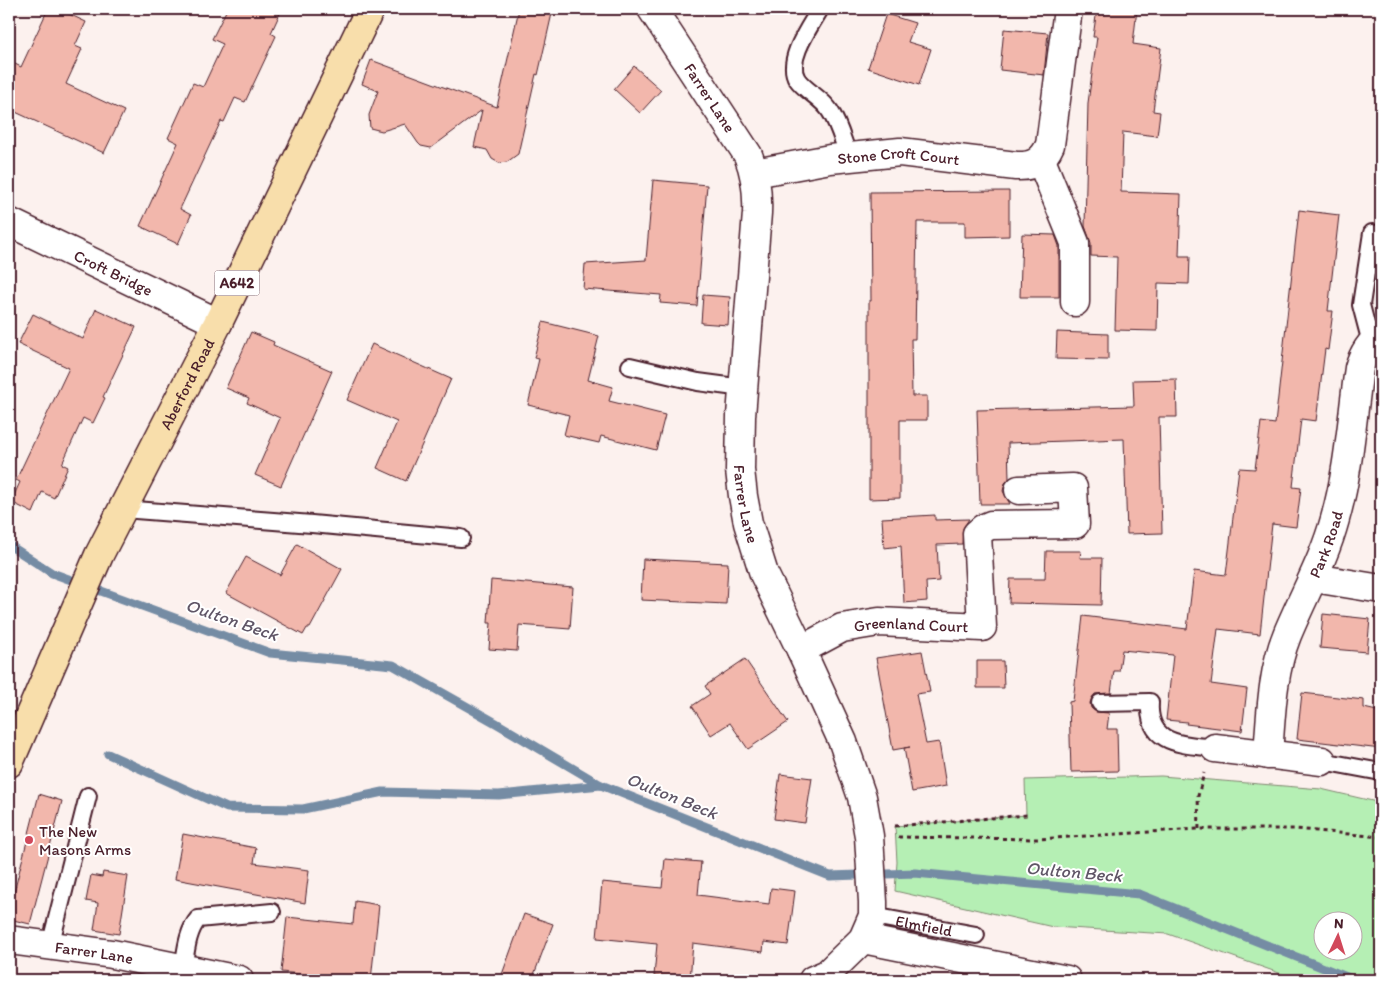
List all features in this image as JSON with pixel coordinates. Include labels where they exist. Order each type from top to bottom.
[{"type":"main road","name":"Aberford Road","points":[[11,752],[64,638],[99,555],[218,322],[370,9]]},
{"type":"street","name":"Farrer Lane","points":[[652,9],[748,155],[755,174],[758,193],[757,213],[739,443],[740,470],[748,523],[764,574],[843,742],[862,797],[869,837],[870,919]]},
{"type":"street","points":[[1068,9],[1050,145],[1041,160],[1075,243],[1075,302]]},
{"type":"street","name":"Stone Croft Court","points":[[755,174],[830,159],[900,152],[1024,166],[1041,160]]},
{"type":"street","name":"Croft Bridge","points":[[9,222],[218,322]]},
{"type":"street","name":"Park Road","points":[[1268,755],[1274,685],[1279,660],[1287,636],[1314,578],[1335,519],[1343,486],[1359,368],[1363,355],[1376,339]]},
{"type":"street","name":"Greenland Court","points":[[801,650],[842,628],[879,622],[982,627],[977,534],[991,525],[1075,524],[1074,488],[1018,490]]},
{"type":"street","points":[[1314,578],[1381,589]]},
{"type":"street","points":[[1216,748],[1322,762]]},
{"type":"street","points":[[828,978],[870,919],[1067,980]]},
{"type":"street","name":"Farrer Lane","points":[[9,940],[112,954],[239,980]]},
{"type":"lane","points":[[820,9],[796,53],[794,65],[796,78],[830,110],[849,157]]},
{"type":"lane","points":[[1372,233],[1362,306],[1376,339]]},
{"type":"lane","points":[[630,366],[698,382],[743,388]]},
{"type":"lane","points":[[123,509],[461,538]]},
{"type":"lane","points":[[1100,704],[1150,702],[1149,713],[1151,723],[1157,732],[1166,739],[1176,743],[1216,748]]},
{"type":"lane","points":[[1322,762],[1381,772]]},
{"type":"lane","points":[[50,946],[88,796]]},
{"type":"lane","points":[[183,968],[190,932],[198,919],[272,912]]},
{"type":"lane","name":"Elmfield","points":[[870,919],[976,935]]},
{"type":"path","points":[[1198,829],[1198,796],[1201,779],[1216,748]]},
{"type":"path","points":[[869,837],[1027,815]]},
{"type":"path","points":[[869,837],[1036,839],[1198,829],[1296,829],[1381,837]]},
{"type":"green space","points":[[1161,776],[1321,789],[1381,803],[1381,980],[1299,980],[1168,934],[1053,927],[895,891],[897,862],[895,826],[1026,815],[1025,780]]},
{"type":"building","points":[[48,9],[58,9],[86,22],[75,46],[82,49],[66,84],[124,111],[104,153],[9,109],[9,61],[21,67]]},
{"type":"building","points":[[227,9],[282,9],[271,33],[276,36],[245,102],[235,98],[224,122],[221,121],[180,209],[191,215],[178,244],[140,226],[178,143],[168,138],[193,83],[203,87],[223,44],[212,39]]},
{"type":"building","points":[[519,9],[553,9],[518,154],[507,162],[499,163],[492,159],[487,150],[474,147],[482,110],[431,148],[421,146],[405,124],[382,131],[370,128],[369,115],[378,91],[362,84],[371,60],[497,107]]},
{"type":"building","points":[[1097,9],[1137,9],[1133,44],[1161,48],[1153,111],[1160,112],[1157,136],[1123,132],[1121,192],[1181,194],[1179,256],[1190,256],[1189,284],[1158,283],[1157,331],[1115,330],[1117,257],[1091,256],[1091,243],[1085,226],[1088,103],[1097,37],[1093,37]]},
{"type":"building","points":[[886,14],[915,23],[908,42],[931,49],[919,85],[868,68]]},
{"type":"building","points":[[1004,29],[1048,33],[1044,75],[1000,70]]},
{"type":"building","points":[[634,66],[661,90],[640,113],[614,89]]},
{"type":"building","points":[[653,180],[707,185],[697,306],[660,303],[661,295],[583,289],[585,264],[646,260]]},
{"type":"building","points":[[1009,191],[1009,236],[965,237],[965,222],[917,222],[915,339],[911,339],[912,396],[927,396],[927,420],[900,420],[900,498],[869,499],[870,192]]},
{"type":"building","points":[[1299,210],[1339,215],[1328,311],[1333,311],[1328,350],[1325,349],[1316,421],[1301,419],[1293,487],[1301,488],[1296,527],[1272,524],[1260,634],[1218,629],[1211,684],[1247,689],[1242,731],[1166,720],[1173,655],[1122,650],[1119,671],[1114,671],[1111,693],[1095,694],[1090,703],[1091,708],[1096,712],[1109,713],[1107,729],[1117,729],[1118,771],[1071,772],[1069,702],[1073,701],[1083,616],[1187,629],[1194,571],[1226,575],[1239,468],[1255,469],[1261,422],[1275,424]]},
{"type":"building","points":[[1022,234],[1055,235],[1059,246],[1059,297],[1020,297]]},
{"type":"building","points":[[703,295],[730,297],[728,325],[701,323]]},
{"type":"building","points":[[96,309],[136,327],[103,397],[105,398],[93,423],[83,418],[62,464],[68,467],[54,498],[42,492],[33,513],[11,502],[20,482],[16,480],[69,368],[18,344],[33,314],[83,339]]},
{"type":"building","points":[[543,322],[599,336],[588,380],[613,387],[609,401],[665,415],[656,450],[601,436],[599,443],[564,435],[569,415],[528,405],[539,359],[534,358]]},
{"type":"building","points":[[251,332],[274,342],[273,345],[332,371],[281,486],[255,475],[280,418],[247,403],[249,398],[226,388]]},
{"type":"building","points":[[1057,332],[1108,334],[1108,360],[1056,359]]},
{"type":"building","points":[[372,344],[451,379],[406,481],[377,468],[397,422],[347,400]]},
{"type":"building","points":[[1176,379],[1177,417],[1159,417],[1162,533],[1127,534],[1124,439],[1008,443],[1009,479],[1005,483],[1003,491],[1010,504],[980,504],[977,410],[1134,406],[1133,380]]},
{"type":"building","points":[[935,515],[935,520],[969,519],[963,528],[962,544],[937,545],[939,581],[926,582],[927,601],[904,603],[901,546],[884,548],[882,518]]},
{"type":"building","points":[[297,544],[342,569],[310,628],[307,628],[303,635],[226,593],[246,557],[280,575]]},
{"type":"building","points":[[1046,551],[1081,551],[1080,558],[1102,558],[1101,605],[1009,603],[1010,579],[1045,579]]},
{"type":"building","points":[[643,559],[728,563],[726,604],[641,600]]},
{"type":"building","points":[[491,580],[573,587],[570,629],[519,625],[517,651],[489,649],[491,623],[488,623]]},
{"type":"building","points":[[1323,614],[1370,619],[1367,652],[1320,648]]},
{"type":"building","points":[[922,651],[930,692],[916,694],[926,744],[939,742],[946,786],[912,792],[904,748],[893,750],[876,658]]},
{"type":"building","points":[[745,659],[788,722],[748,749],[730,723],[711,735],[692,706],[710,694],[705,686]]},
{"type":"building","points":[[977,661],[1003,661],[1004,688],[977,688]]},
{"type":"building","points":[[1302,693],[1364,700],[1364,708],[1381,712],[1381,749],[1297,739]]},
{"type":"building","points":[[780,774],[812,778],[805,823],[774,819]]},
{"type":"building","points":[[39,794],[62,801],[30,924],[9,919],[9,912]]},
{"type":"building","points":[[183,834],[256,848],[254,863],[309,870],[305,903],[175,879]]},
{"type":"building","points":[[665,859],[701,862],[698,895],[769,904],[771,888],[795,891],[788,945],[764,942],[763,952],[693,943],[690,980],[654,976],[657,944],[597,938],[602,882],[662,888]]},
{"type":"building","points":[[103,872],[128,876],[119,934],[94,930],[98,903],[86,901],[91,875],[102,877]]},
{"type":"building","points":[[355,901],[379,905],[371,980],[353,980],[281,972],[287,917],[353,924]]},
{"type":"building","points":[[524,914],[553,924],[532,980],[500,980]]},
{"type":"waterway","name":"Oulton Beck","points":[[9,545],[52,573],[270,653],[393,665],[601,785],[830,876],[915,873],[1139,894],[1354,980]]},
{"type":"waterway","points":[[108,754],[227,808],[303,809],[383,792],[499,795],[601,785]]},
{"type":"place","name":"The New Masons Arms","points":[[29,840]]}]
